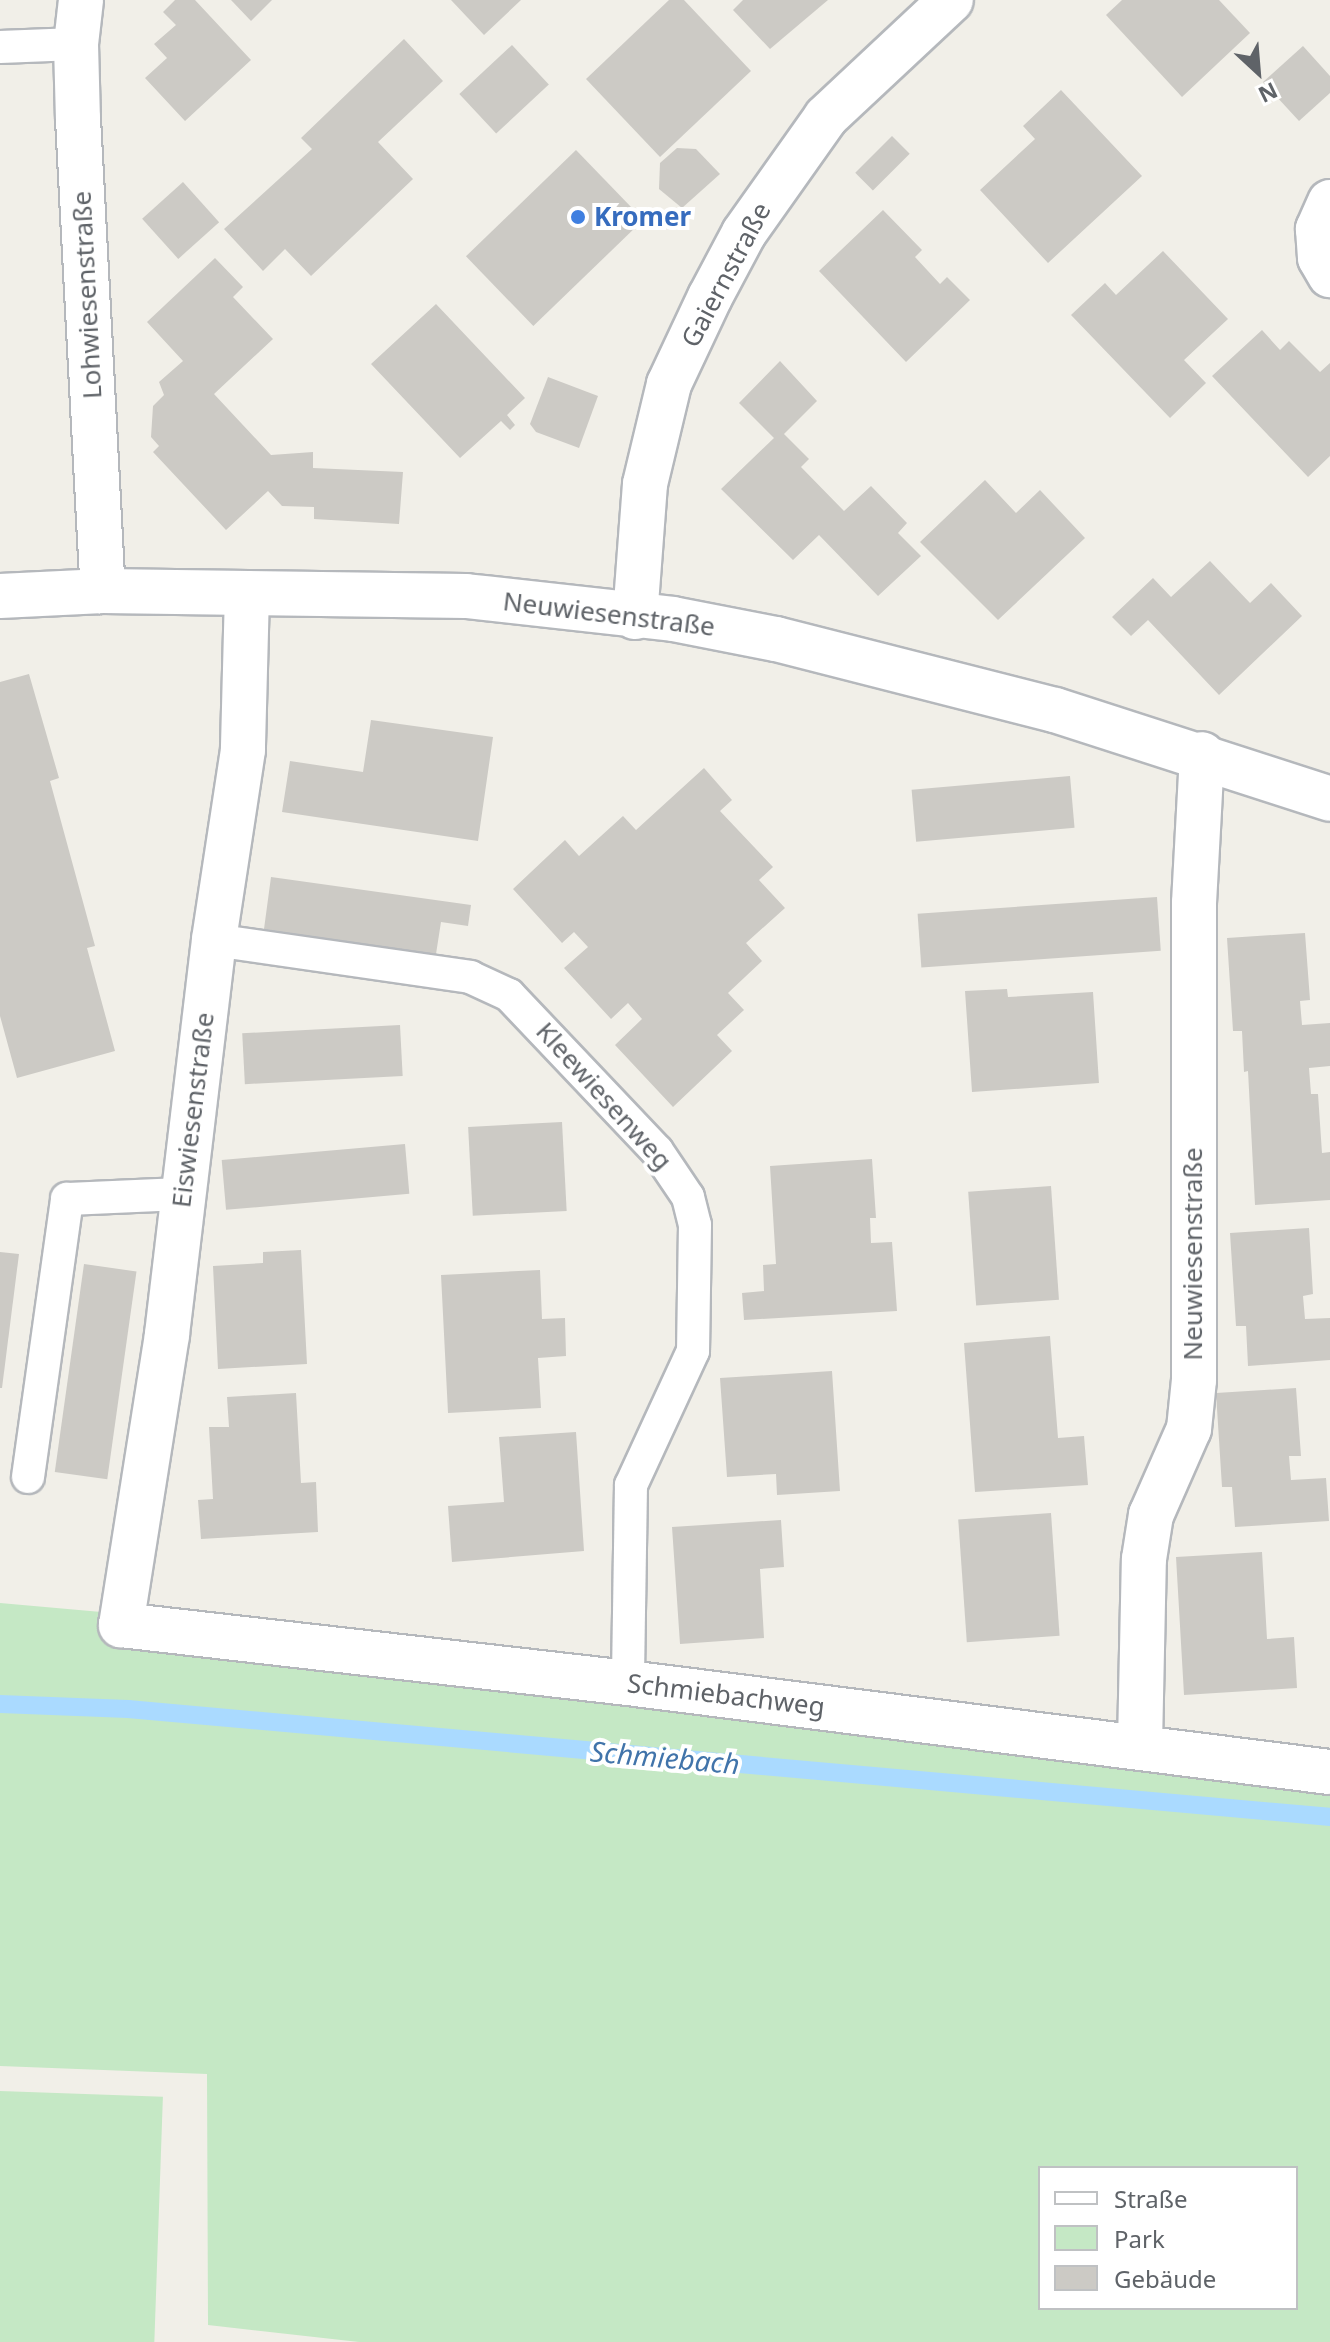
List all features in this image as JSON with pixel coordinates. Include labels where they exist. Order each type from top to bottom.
[{"type":"street","name":"Lohwiesenstraße","points":[[81,0],[76,44],[103,591]]},
{"type":"street","name":"Gaiernstraße","points":[[635,617],[645,484],[669,384],[710,297],[744,233],[826,117],[951,0]]},
{"type":"street","points":[[1330,202],[1318,229],[1320,258],[1330,275]]},
{"type":"street","name":"Neuwiesenstraße","points":[[0,596],[103,591],[466,596],[673,619],[776,639],[1202,754],[1330,799]]},
{"type":"street","name":"Eiswiesenstraße","points":[[121,1625],[167,1335],[214,940],[243,750],[247,593]]},
{"type":"street","name":"Neuwiesenstraße","points":[[1140,1745],[1144,1559],[1151,1515],[1189,1429],[1194,1380],[1194,918],[1202,754]]},
{"type":"street","name":"Schmiebachweg","points":[[121,1625],[1140,1745],[1330,1772]]},
{"type":"lane","points":[[0,47],[76,44]]},
{"type":"lane","name":"Kleewiesenweg","points":[[214,940],[470,977],[509,995],[657,1151],[688,1197],[695,1225],[693,1351],[631,1485],[628,1683]]},
{"type":"lane","points":[[28,1477],[67,1199],[182,1194]]},
{"type":"green space","points":[[0,1603],[371,1636],[1330,1752],[1330,2342],[359,2342],[208,2325],[207,2074],[0,2066]]},
{"type":"green space","points":[[0,2091],[163,2097],[154,2342],[0,2342]]},
{"type":"building","points":[[175,0],[195,0],[251,60],[185,121],[145,78],[167,58],[154,44],[176,25],[163,12]]},
{"type":"building","points":[[231,0],[272,0],[251,21]]},
{"type":"building","points":[[451,0],[521,0],[484,35]]},
{"type":"building","points":[[669,0],[684,0],[751,71],[660,157],[586,79]]},
{"type":"building","points":[[743,0],[828,0],[770,49],[733,10]]},
{"type":"building","points":[[1122,0],[1219,0],[1250,33],[1182,97],[1106,15]]},
{"type":"building","points":[[404,39],[443,81],[378,142],[413,179],[311,276],[285,249],[263,271],[224,229],[312,149],[301,138]]},
{"type":"building","points":[[512,45],[549,84],[496,134],[459,94]]},
{"type":"building","points":[[1303,46],[1330,76],[1330,93],[1299,121],[1263,82]]},
{"type":"building","points":[[1061,90],[1142,176],[1048,263],[980,190],[1035,139],[1023,126]]},
{"type":"building","points":[[892,136],[910,154],[873,190],[855,173]]},
{"type":"building","points":[[677,148],[696,149],[720,174],[682,208],[659,189],[660,163]]},
{"type":"building","points":[[576,150],[643,220],[533,326],[466,256]]},
{"type":"building","points":[[183,182],[219,222],[178,259],[142,219]]},
{"type":"building","points":[[883,210],[922,250],[915,257],[940,284],[947,277],[970,300],[906,362],[819,271]]},
{"type":"building","points":[[1163,251],[1228,319],[1184,360],[1206,383],[1170,418],[1071,315],[1105,283],[1116,295]]},
{"type":"building","points":[[215,258],[243,287],[233,297],[273,339],[214,394],[271,455],[313,452],[313,468],[403,472],[399,524],[314,519],[314,507],[282,506],[268,491],[226,530],[153,452],[159,446],[151,437],[153,406],[164,395],[159,382],[183,361],[147,322]]},
{"type":"building","points":[[436,304],[525,398],[507,415],[515,425],[510,430],[501,421],[460,458],[371,364]]},
{"type":"building","points":[[1262,330],[1280,350],[1289,341],[1320,372],[1330,363],[1330,456],[1308,477],[1212,376]]},
{"type":"building","points":[[780,361],[817,401],[784,434],[809,459],[801,467],[844,511],[871,486],[907,523],[898,533],[921,556],[878,596],[819,535],[793,560],[721,489],[774,438],[739,403]]},
{"type":"building","points":[[548,377],[598,396],[579,448],[536,432],[530,424]]},
{"type":"building","points":[[985,480],[1016,513],[1040,490],[1085,538],[998,620],[920,542]]},
{"type":"building","points":[[1210,561],[1250,603],[1271,583],[1302,616],[1219,695],[1148,620],[1131,636],[1112,617],[1153,578],[1171,597]]},
{"type":"building","points":[[29,674],[59,778],[50,781],[95,946],[87,948],[115,1051],[17,1078],[0,1016],[0,682]]},
{"type":"building","points":[[371,720],[493,737],[478,841],[282,812],[290,761],[363,772]]},
{"type":"building","points":[[704,768],[732,800],[720,811],[773,867],[759,880],[785,908],[746,943],[762,961],[728,993],[744,1010],[717,1035],[732,1051],[673,1107],[615,1045],[642,1019],[628,1003],[611,1019],[564,968],[588,947],[574,932],[562,943],[513,889],[565,840],[579,856],[623,816],[636,830]]},
{"type":"building","points":[[1070,776],[1075,828],[916,842],[912,790]]},
{"type":"building","points":[[271,877],[471,905],[468,926],[441,922],[436,954],[264,929]]},
{"type":"building","points":[[1157,897],[1161,951],[921,968],[918,914]]},
{"type":"building","points":[[1305,933],[1310,1000],[1300,1001],[1302,1025],[1330,1023],[1330,1066],[1309,1068],[1311,1094],[1318,1094],[1322,1153],[1330,1152],[1330,1200],[1255,1205],[1248,1071],[1244,1072],[1242,1031],[1233,1031],[1227,938]]},
{"type":"building","points":[[1007,989],[1008,997],[1093,992],[1099,1083],[972,1092],[965,991]]},
{"type":"building","points":[[400,1025],[403,1076],[245,1084],[242,1033]]},
{"type":"building","points":[[562,1122],[567,1211],[473,1216],[468,1127]]},
{"type":"building","points":[[405,1144],[409,1194],[226,1210],[222,1160]]},
{"type":"building","points":[[872,1159],[876,1218],[870,1218],[871,1243],[892,1242],[897,1311],[744,1320],[742,1293],[764,1291],[763,1265],[776,1264],[770,1166]]},
{"type":"building","points":[[1051,1186],[1059,1300],[976,1306],[968,1192]]},
{"type":"building","points":[[1309,1228],[1313,1294],[1303,1296],[1305,1319],[1330,1318],[1330,1360],[1248,1366],[1246,1326],[1236,1326],[1230,1233]]},
{"type":"building","points":[[301,1250],[307,1364],[218,1369],[213,1266],[263,1263],[263,1252]]},
{"type":"building","points":[[0,1252],[19,1254],[2,1388],[0,1388]]},
{"type":"building","points":[[84,1264],[136,1271],[107,1479],[55,1472]]},
{"type":"building","points":[[540,1270],[542,1319],[565,1318],[566,1356],[538,1358],[541,1408],[448,1413],[441,1275]]},
{"type":"building","points":[[1050,1336],[1058,1438],[1084,1436],[1088,1485],[975,1492],[964,1343]]},
{"type":"building","points":[[832,1371],[840,1491],[777,1495],[776,1474],[727,1477],[720,1378]]},
{"type":"building","points":[[1296,1388],[1301,1456],[1289,1456],[1291,1480],[1326,1478],[1329,1521],[1235,1527],[1232,1487],[1222,1487],[1216,1393]]},
{"type":"building","points":[[296,1393],[301,1483],[316,1482],[318,1532],[201,1539],[198,1500],[213,1499],[209,1427],[229,1427],[227,1397]]},
{"type":"building","points":[[576,1432],[584,1551],[452,1562],[448,1506],[504,1502],[499,1437]]},
{"type":"building","points":[[1051,1513],[1060,1636],[967,1642],[958,1519]]},
{"type":"building","points":[[781,1520],[784,1567],[760,1569],[764,1638],[680,1644],[672,1527]]},
{"type":"building","points":[[1262,1552],[1267,1639],[1294,1637],[1297,1688],[1184,1695],[1176,1557]]},
{"type":"waterway","name":"Schmiebach","points":[[0,1704],[128,1709],[1330,1817]]},
{"type":"place","name":"Kromer","points":[[578,217]]}]
